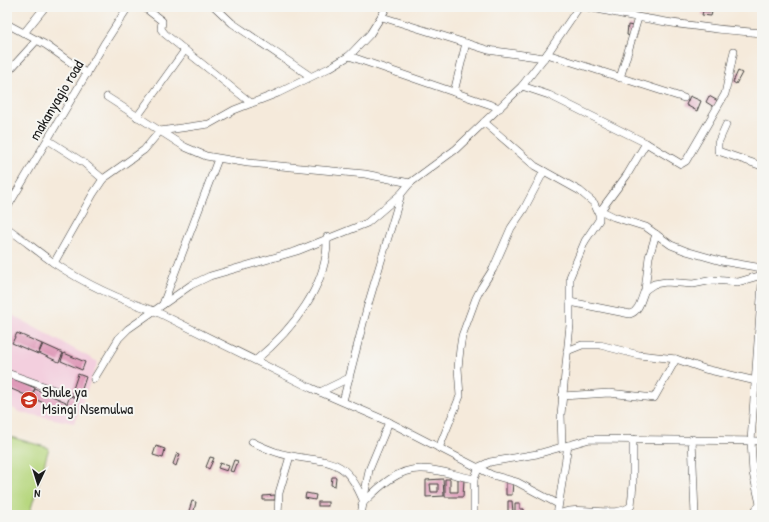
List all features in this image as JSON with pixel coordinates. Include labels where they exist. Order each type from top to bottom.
[{"type":"street","points":[[24,33],[45,7]]},
{"type":"street","name":"makanyagio road","points":[[7,208],[128,7]]},
{"type":"street","points":[[144,7],[162,21],[162,31],[222,82],[251,104]]},
{"type":"street","points":[[215,7],[232,23],[310,76]]},
{"type":"street","points":[[54,263],[93,194],[104,179],[144,150],[160,131],[209,124],[226,114],[278,93],[349,56],[382,18],[387,7]]},
{"type":"street","points":[[94,379],[119,338],[135,323],[201,280],[297,250],[367,222],[401,194],[410,183],[456,149],[522,86],[579,7]]},
{"type":"street","points":[[588,7],[638,18],[732,31],[762,33]]},
{"type":"street","points":[[382,18],[505,53],[545,56],[684,98]]},
{"type":"street","points":[[620,78],[638,18]]},
{"type":"street","points":[[7,24],[37,40],[87,74]]},
{"type":"street","points":[[7,73],[37,40]]},
{"type":"street","points":[[454,92],[466,43]]},
{"type":"street","points":[[138,117],[185,50]]},
{"type":"street","points":[[522,86],[549,95],[682,164],[686,161],[725,94],[734,51]]},
{"type":"street","points":[[349,56],[500,108]]},
{"type":"street","points":[[107,97],[186,147],[218,159],[336,170],[410,183]]},
{"type":"street","points":[[484,122],[526,159],[580,191],[599,209],[614,216],[639,224],[671,245],[686,251],[721,261],[762,268]]},
{"type":"street","points":[[726,125],[718,143],[718,151],[762,166]]},
{"type":"street","points":[[48,140],[84,163],[104,179]]},
{"type":"street","points":[[633,439],[631,506],[626,510],[614,512],[577,509],[557,515],[565,446],[562,396],[567,351],[570,277],[585,241],[599,220],[599,209],[628,175],[646,144]]},
{"type":"street","points":[[162,306],[169,292],[218,159]]},
{"type":"street","points":[[439,448],[460,396],[458,368],[462,336],[476,298],[494,269],[511,228],[528,202],[544,171]]},
{"type":"street","points":[[343,401],[365,314],[401,194]]},
{"type":"street","points":[[7,228],[54,263],[102,289],[132,304],[155,311],[320,392],[389,422],[499,477],[517,482],[558,504]]},
{"type":"street","points":[[570,302],[633,314],[639,305],[645,290],[649,257],[656,234]]},
{"type":"street","points":[[256,360],[286,333],[303,309],[326,262],[327,238]]},
{"type":"street","points":[[645,290],[654,284],[666,282],[693,284],[713,280],[738,282],[762,275]]},
{"type":"street","points":[[754,515],[761,504],[753,473],[751,441],[760,345],[762,284]]},
{"type":"street","points":[[567,351],[582,345],[600,345],[639,355],[676,359],[705,370],[756,381]]},
{"type":"street","points":[[562,396],[609,393],[654,398],[676,359]]},
{"type":"street","points":[[7,373],[57,391]]},
{"type":"street","points":[[320,392],[349,378]]},
{"type":"street","points":[[360,515],[370,470],[389,422]]},
{"type":"street","points":[[474,515],[474,479],[479,467],[499,460],[537,454],[590,439],[692,439],[762,442]]},
{"type":"street","points":[[692,439],[695,515]]},
{"type":"street","points":[[252,442],[290,456],[321,459],[337,464],[354,482],[362,502]]},
{"type":"street","points":[[278,515],[279,493],[290,456]]},
{"type":"street","points":[[362,502],[386,481],[414,469],[428,469],[474,479]]},
{"type":"shaded area","points":[[10,314],[98,362],[74,423],[19,412],[7,404],[7,321]]},
{"type":"green space","points":[[7,436],[49,448],[29,515],[7,515]]},
{"type":"building","points":[[703,11],[712,12],[711,16],[702,15]]},
{"type":"building","points":[[628,25],[633,26],[631,36],[627,35]]},
{"type":"building","points":[[738,71],[742,73],[736,84],[733,82]]},
{"type":"building","points":[[690,96],[701,101],[697,111],[686,105]]},
{"type":"building","points":[[709,96],[718,101],[714,107],[706,102]]},
{"type":"building","points":[[17,333],[42,344],[38,354],[12,343]]},
{"type":"building","points":[[43,344],[63,353],[59,362],[39,353]]},
{"type":"building","points":[[64,353],[85,362],[82,370],[61,361]]},
{"type":"building","points":[[78,374],[86,377],[79,398],[71,395]]},
{"type":"building","points":[[9,377],[35,388],[32,395],[35,389],[66,402],[62,411],[7,387]]},
{"type":"building","points":[[70,396],[78,399],[74,409],[66,406]]},
{"type":"building","points":[[156,446],[165,449],[163,458],[153,455]]},
{"type":"building","points":[[177,453],[180,454],[176,466],[173,464]]},
{"type":"building","points":[[210,457],[214,458],[209,469],[206,467]]},
{"type":"building","points":[[234,460],[238,461],[234,472],[230,471]]},
{"type":"building","points":[[220,463],[229,466],[227,471],[218,468]]},
{"type":"building","points":[[332,477],[336,477],[335,486],[331,485]]},
{"type":"building","points":[[443,479],[444,496],[426,497],[426,480]],"holes":[[[430,484],[438,484],[438,492],[431,492]]]},
{"type":"building","points":[[445,479],[450,479],[450,492],[458,492],[458,479],[464,479],[463,497],[445,497]]},
{"type":"building","points":[[506,482],[513,482],[512,495],[506,495]]},
{"type":"building","points":[[306,493],[316,495],[315,500],[305,498]]},
{"type":"building","points":[[275,495],[275,500],[263,500],[263,496]]},
{"type":"building","points":[[192,501],[196,502],[193,515],[188,514]]},
{"type":"building","points":[[508,501],[512,501],[513,512],[508,512]]},
{"type":"building","points":[[318,502],[328,502],[328,506],[318,506]]},
{"type":"building","points":[[515,503],[520,503],[520,509],[524,509],[524,514],[515,514]]},
{"type":"place","name":"Shule ya Msingi Nsemulwa","points":[[29,400]]}]
